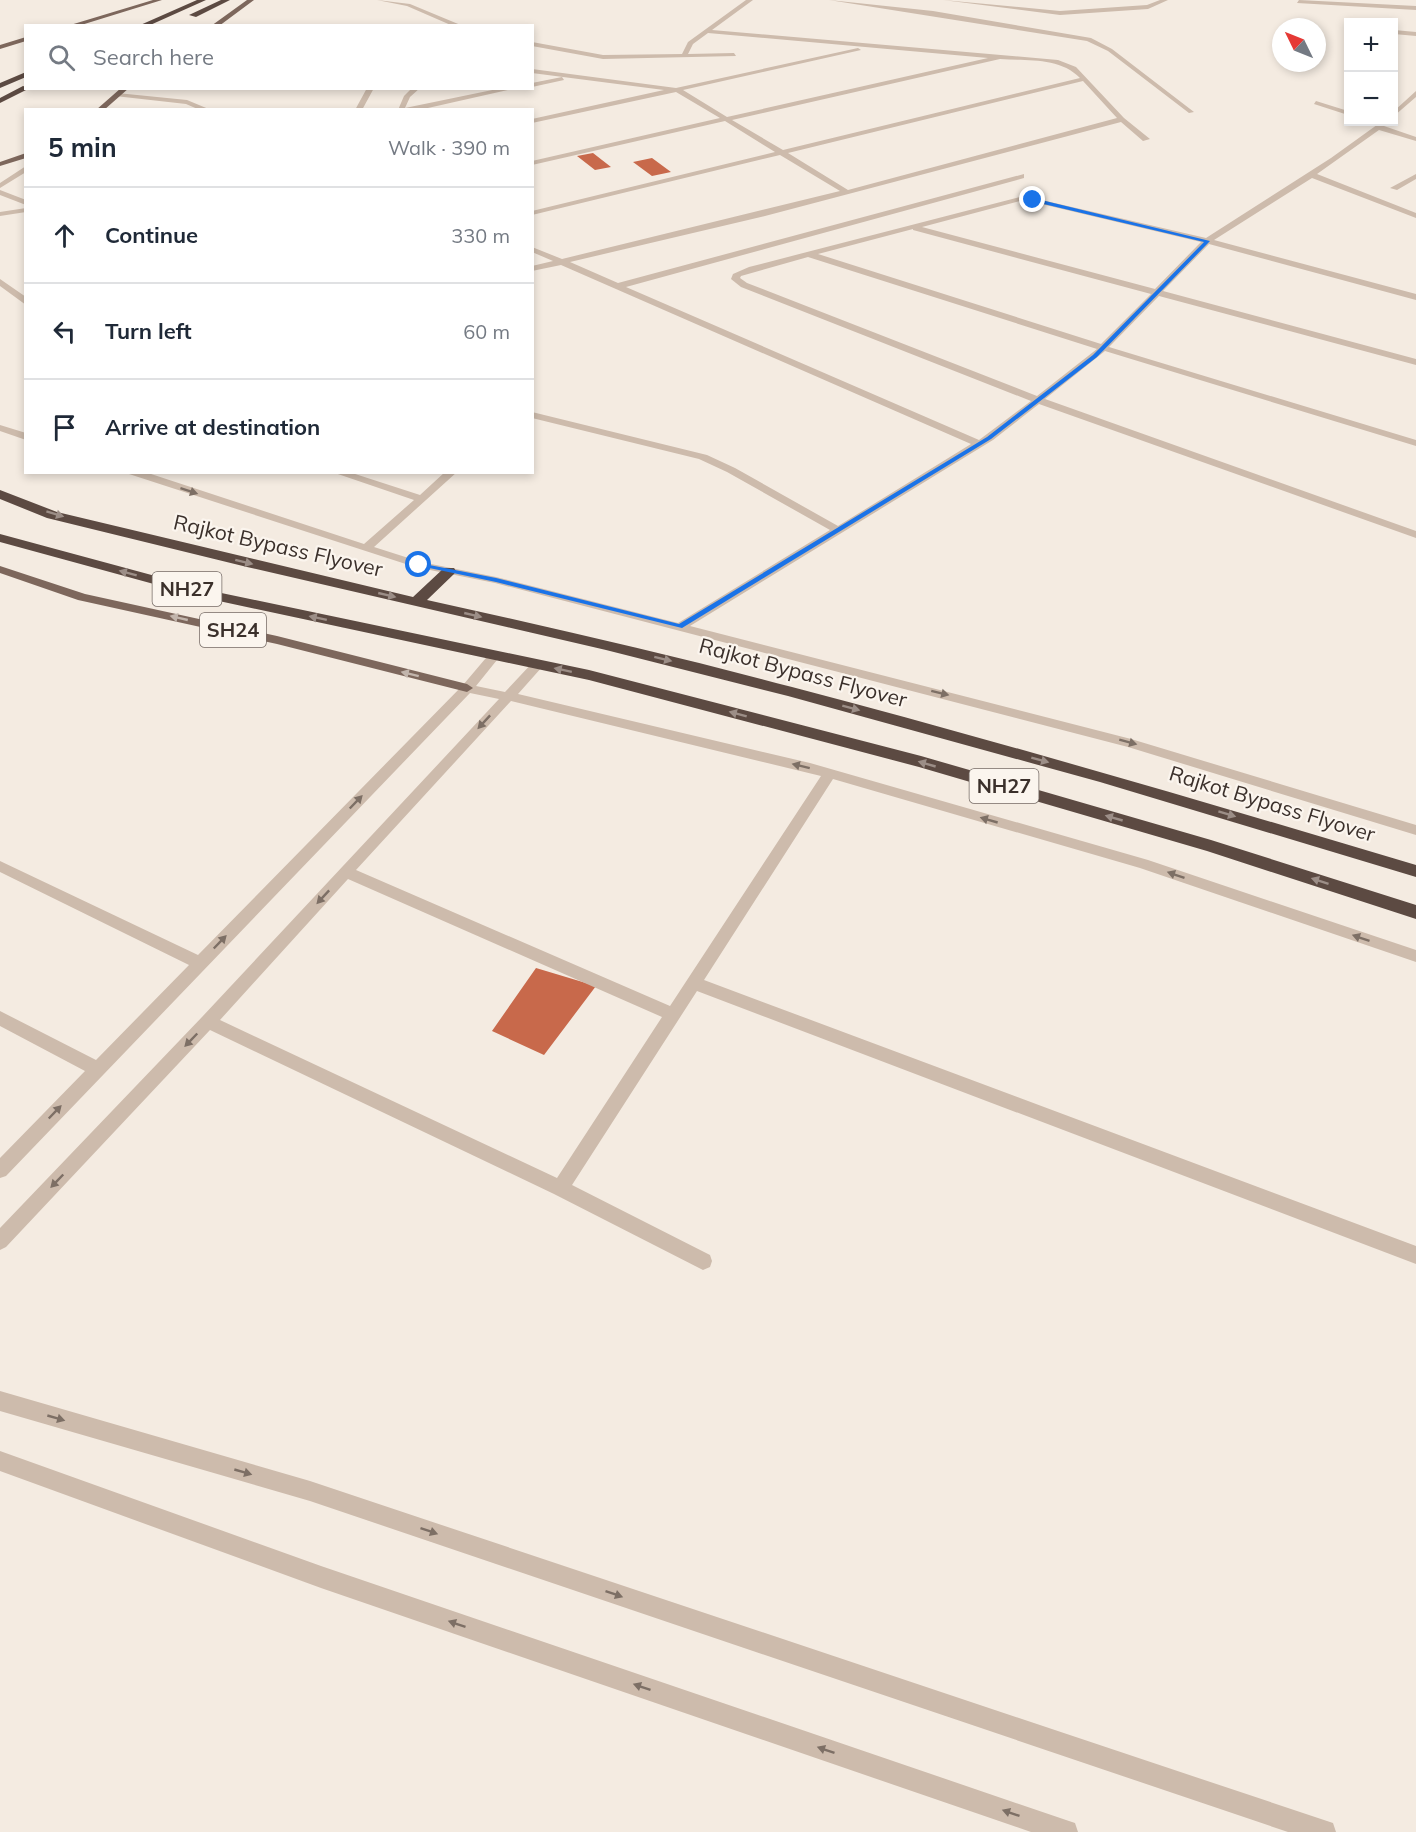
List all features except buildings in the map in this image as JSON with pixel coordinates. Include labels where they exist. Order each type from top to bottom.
[{"type":"highway","points":[[146,24],[203,0]]},
{"type":"highway","points":[[188,17],[227,0]]},
{"type":"highway","points":[[0,86],[24,75]]},
{"type":"highway","points":[[0,101],[24,89]]},
{"type":"highway","name":"Rajkot Bypass Flyover","points":[[0,494],[52,514],[317,579],[606,645],[801,694],[1103,777],[1416,871]]},
{"type":"highway","name":"NH27","points":[[0,538],[205,594],[589,675],[921,762],[1210,846],[1416,912]]},
{"type":"highway","points":[[416,602],[449,571]]},
{"type":"main road","points":[[77,24],[159,0]]},
{"type":"main road","points":[[217,24],[250,1]]},
{"type":"main road","points":[[0,47],[24,40]]},
{"type":"main road","points":[[101,108],[123,90]]},
{"type":"main road","points":[[0,164],[24,156]]},
{"type":"main road","name":"SH24","points":[[0,569],[82,597],[277,640],[466,688]]},
{"type":"street","points":[[250,1],[258,0]]},
{"type":"street","points":[[380,0],[408,5],[455,24]]},
{"type":"street","points":[[684,56],[690,43],[750,0]]},
{"type":"street","points":[[832,0],[933,13],[1089,39],[1110,50],[1191,112]]},
{"type":"street","points":[[933,13],[945,0],[1060,13],[1148,7],[1165,0]]},
{"type":"street","points":[[1299,2],[1416,8]]},
{"type":"street","points":[[705,31],[1065,63],[1085,78],[1122,119],[1146,139]]},
{"type":"street","points":[[1398,32],[1416,34]]},
{"type":"street","points":[[534,44],[603,57],[734,55]]},
{"type":"street","points":[[534,121],[871,47]]},
{"type":"street","points":[[534,164],[1004,56]]},
{"type":"street","points":[[534,71],[678,90],[845,191]]},
{"type":"street","points":[[534,85],[578,76]]},
{"type":"street","points":[[534,213],[1085,78]]},
{"type":"street","points":[[359,108],[370,90]]},
{"type":"street","points":[[402,108],[407,96],[414,90]]},
{"type":"street","points":[[416,108],[504,90]]},
{"type":"street","points":[[1398,110],[1416,93]]},
{"type":"street","points":[[117,95],[186,102],[202,108]]},
{"type":"street","points":[[1316,104],[1344,112]]},
{"type":"street","points":[[534,268],[762,214],[1122,119]]},
{"type":"street","points":[[680,627],[979,444],[1103,348],[1207,241],[1334,160],[1377,126]]},
{"type":"street","points":[[1388,126],[1416,139]]},
{"type":"street","points":[[0,186],[24,169]]},
{"type":"street","points":[[1309,174],[1416,216]]},
{"type":"street","points":[[618,286],[1020,176]]},
{"type":"street","points":[[1394,188],[1416,176]]},
{"type":"street","points":[[0,192],[24,202]]},
{"type":"street","points":[[1416,297],[1207,241],[1033,200],[1020,199],[744,272],[737,274],[735,279],[744,285],[1038,400],[1416,535]]},
{"type":"street","points":[[0,214],[24,210]]},
{"type":"street","points":[[916,228],[1416,363]]},
{"type":"street","points":[[534,250],[979,444]]},
{"type":"street","points":[[811,255],[1103,348],[1416,443]]},
{"type":"street","points":[[0,282],[24,300]]},
{"type":"street","points":[[534,416],[703,457],[731,470],[838,530]]},
{"type":"street","points":[[0,428],[24,435]]},
{"type":"street","points":[[139,474],[419,565],[496,580],[1131,742],[1416,830]]},
{"type":"street","points":[[343,474],[422,499]]},
{"type":"street","points":[[366,548],[451,474]]},
{"type":"street","points":[[0,1170],[466,688],[495,655]]},
{"type":"street","points":[[0,1241],[208,1022],[538,664]]},
{"type":"street","points":[[466,688],[508,696],[829,774],[1143,864],[1416,956]]},
{"type":"street","points":[[560,1188],[829,774]]},
{"type":"street","points":[[0,866],[200,963]]},
{"type":"street","points":[[346,872],[674,1015]]},
{"type":"street","points":[[694,983],[1416,1255]]},
{"type":"street","points":[[0,1018],[97,1069]]},
{"type":"street","points":[[208,1022],[560,1188],[703,1261]]},
{"type":"street","points":[[0,1401],[310,1491],[1324,1832]]},
{"type":"street","points":[[0,1461],[321,1577],[1066,1832]]},
{"type":"route","points":[[419,565],[496,580],[680,627],[989,438],[1095,356],[1207,241],[1033,200]]}]
